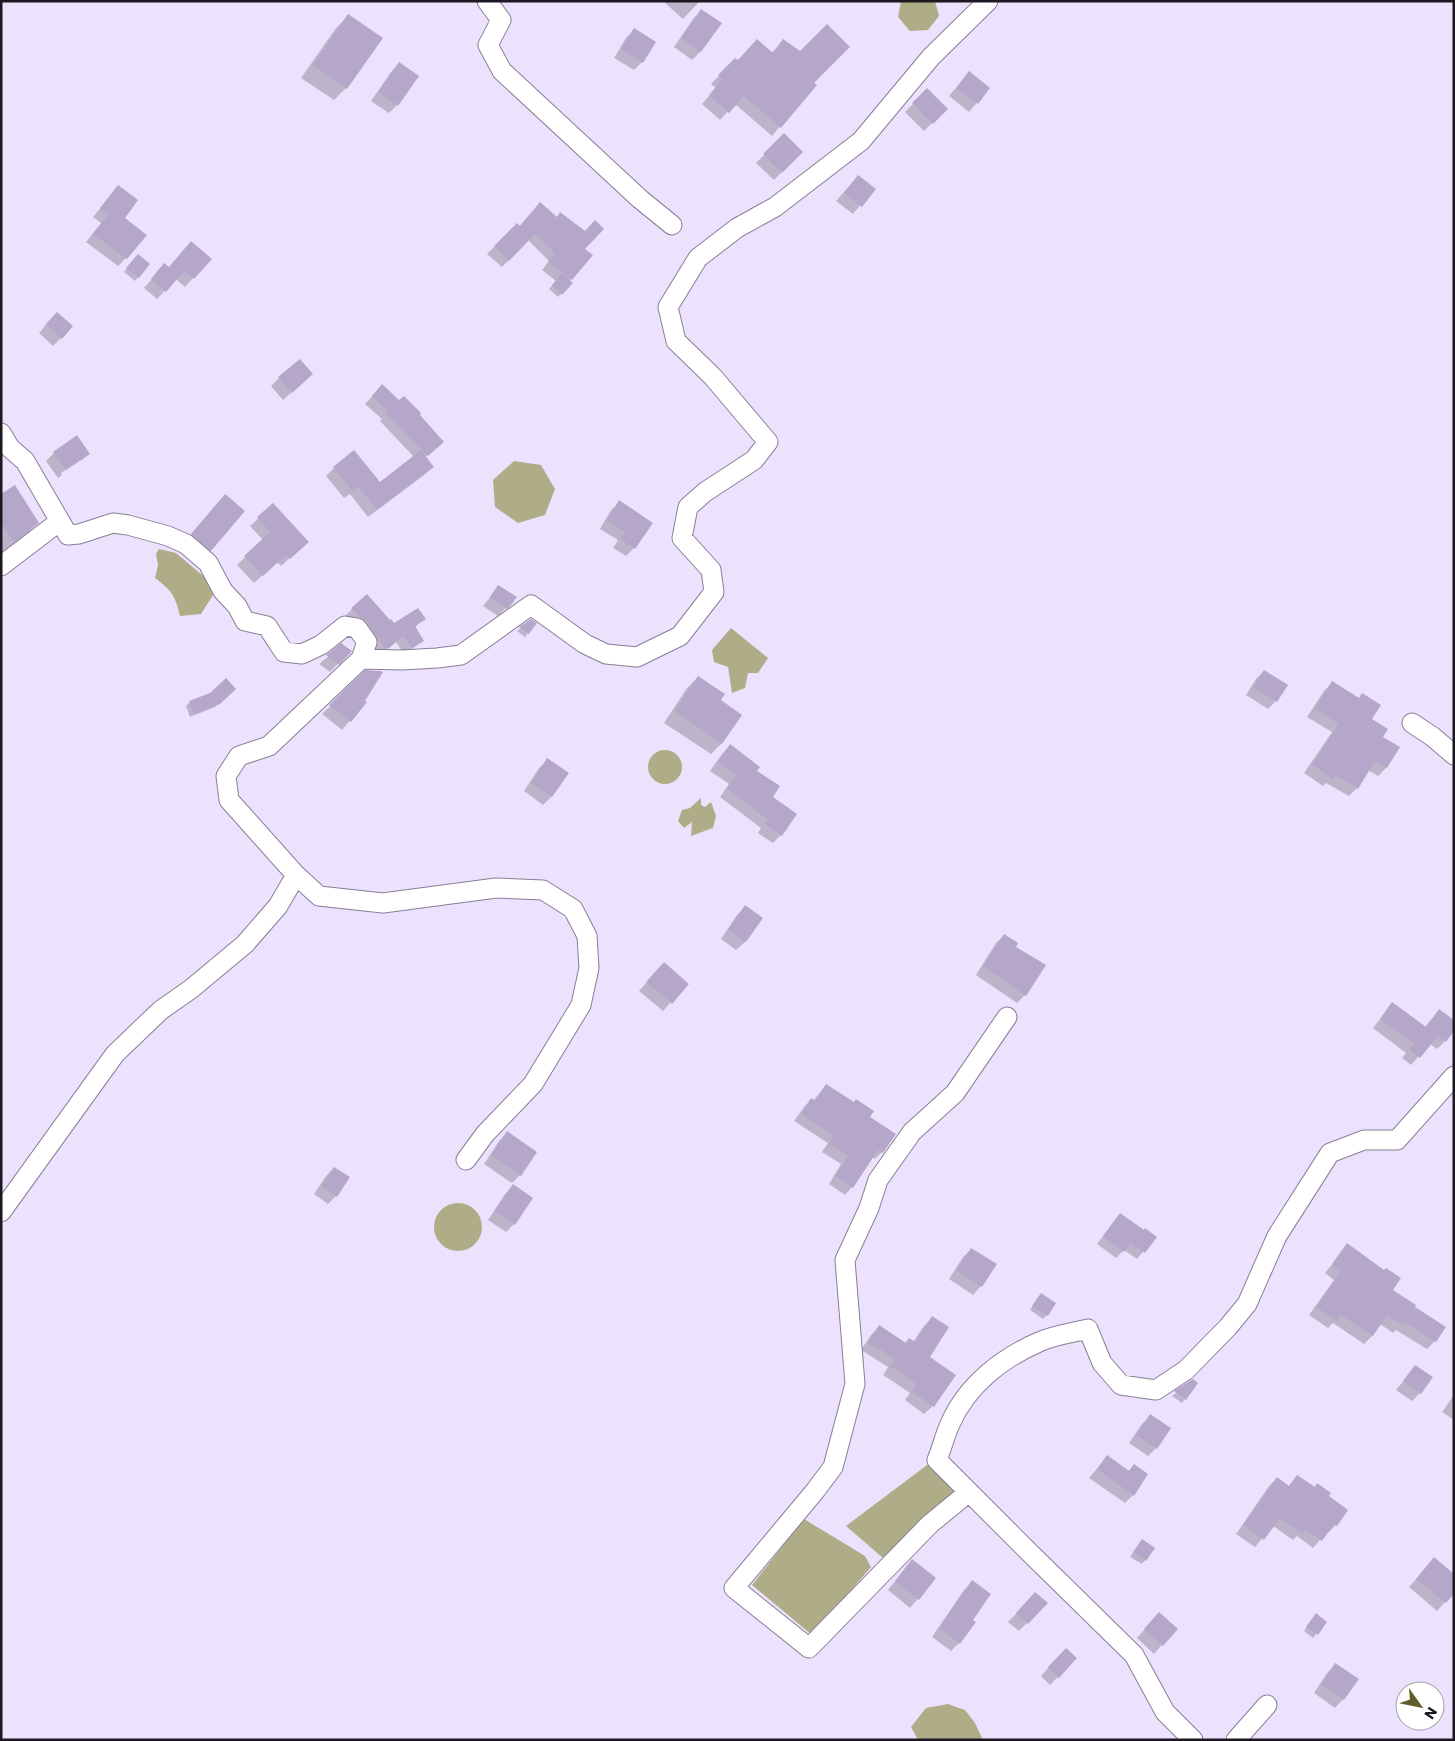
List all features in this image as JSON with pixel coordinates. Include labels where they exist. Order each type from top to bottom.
[{"type":"street","points":[[487,1],[501,20],[488,45],[502,71],[640,200],[672,225]]},
{"type":"street","points":[[361,659],[402,660],[437,658],[461,654],[532,605],[585,644],[606,654],[638,657],[680,636],[714,592],[711,570],[682,538],[688,507],[705,492],[754,460],[768,442],[713,377],[676,341],[668,307],[698,258],[737,228],[775,207],[861,141],[930,57],[988,1]]},
{"type":"street","points":[[1,433],[10,448],[25,461],[68,535],[80,534],[113,523],[128,525],[168,536],[186,544],[208,563],[223,591],[237,606],[246,621],[267,626],[284,652],[302,654],[321,645],[345,626],[357,628],[368,642],[361,659],[269,746],[239,756],[226,776],[230,800],[296,875],[319,896],[383,903],[496,888],[543,890],[573,909],[587,936],[588,968],[581,1005],[533,1084],[485,1134],[466,1160]]},
{"type":"street","points":[[1,566],[60,521]]},
{"type":"street","points":[[1412,723],[1433,737],[1454,755]]},
{"type":"street","points":[[1,1212],[115,1054],[161,1010],[191,989],[245,944],[278,906],[296,875]]},
{"type":"street","points":[[969,1492],[923,1531],[809,1648],[734,1588],[816,1491],[833,1467],[854,1384],[845,1260],[869,1208],[878,1180],[912,1132],[955,1093],[1007,1017]]},
{"type":"street","points":[[1193,1740],[1165,1712],[1134,1655],[937,1460],[951,1422],[966,1398],[988,1373],[999,1364],[1040,1341],[1088,1328],[1102,1362],[1121,1385],[1156,1390],[1186,1370],[1228,1327],[1247,1304],[1277,1236],[1330,1153],[1364,1140],[1398,1140],[1454,1076]]},
{"type":"street","points":[[1236,1740],[1267,1705]]},
{"type":"shaded area","points":[[901,1],[935,1],[939,16],[928,30],[910,31],[898,17]]},
{"type":"shaded area","points":[[514,461],[541,465],[555,489],[545,515],[518,523],[495,507],[493,480]]},
{"type":"shaded area","points":[[159,549],[176,553],[208,580],[213,595],[201,614],[180,616],[172,594],[155,578],[158,565],[156,554]]},
{"type":"shaded area","points":[[731,628],[768,658],[758,673],[748,673],[745,688],[732,693],[728,667],[714,662],[712,650]]},
{"type":"shaded area","points":[[665,750],[677,755],[682,767],[677,779],[665,784],[653,779],[648,767],[653,755]]},
{"type":"shaded area","points":[[701,798],[701,805],[705,807],[711,802],[716,816],[713,828],[691,836],[692,822],[684,828],[678,821],[682,810],[690,808]]},
{"type":"shaded area","points":[[458,1203],[467,1205],[475,1210],[480,1218],[482,1227],[480,1236],[475,1244],[467,1249],[458,1251],[449,1249],[441,1244],[436,1236],[434,1227],[436,1218],[441,1210],[449,1205]]},
{"type":"shaded area","points":[[931,1462],[958,1489],[883,1558],[846,1526]]},
{"type":"shaded area","points":[[804,1519],[865,1556],[871,1567],[812,1635],[752,1585]]},
{"type":"shaded area","points":[[948,1704],[965,1710],[975,1723],[982,1738],[981,1740],[918,1740],[911,1727],[926,1708]]},
{"type":"building","points":[[701,9],[722,23],[701,52],[681,38]]},
{"type":"building","points":[[348,14],[383,38],[347,89],[313,65]]},
{"type":"building","points":[[827,24],[850,47],[814,83],[817,85],[781,128],[744,96],[729,113],[709,95],[723,79],[718,75],[735,58],[738,60],[757,39],[773,53],[783,39],[800,51]]},
{"type":"building","points":[[634,28],[656,42],[643,63],[621,49]]},
{"type":"building","points":[[399,62],[419,76],[398,106],[378,92]]},
{"type":"building","points":[[969,71],[990,88],[978,104],[956,88]]},
{"type":"building","points":[[927,88],[948,109],[933,124],[912,103]]},
{"type":"building","points":[[784,133],[803,152],[782,173],[763,154]]},
{"type":"building","points":[[858,175],[876,189],[862,207],[844,193]]},
{"type":"building","points":[[118,185],[138,200],[125,218],[147,235],[127,259],[93,234],[108,215],[100,208]]},
{"type":"building","points":[[540,202],[557,217],[560,212],[585,231],[595,220],[604,229],[585,249],[593,255],[572,280],[548,262],[555,253],[535,234],[509,261],[494,246],[517,223],[520,226]]},
{"type":"building","points":[[191,241],[212,259],[194,279],[184,271],[166,292],[151,279],[164,263],[169,267]]},
{"type":"building","points":[[138,254],[150,264],[139,278],[126,268]]},
{"type":"building","points":[[562,273],[573,283],[562,295],[552,285]]},
{"type":"building","points":[[57,312],[73,326],[62,339],[46,324]]},
{"type":"building","points":[[300,359],[313,374],[292,393],[278,377]]},
{"type":"building","points":[[382,384],[399,400],[404,396],[421,413],[420,415],[444,442],[428,456],[372,396]]},
{"type":"building","points":[[77,435],[90,454],[66,470],[53,452]]},
{"type":"building","points":[[354,450],[380,482],[421,450],[434,467],[377,510],[358,486],[353,491],[333,467]]},
{"type":"building","points":[[15,485],[39,523],[14,542],[1,522],[1,494]]},
{"type":"building","points":[[225,494],[245,511],[211,551],[191,534]]},
{"type":"building","points":[[619,500],[653,523],[635,549],[620,539],[625,532],[607,521]]},
{"type":"building","points":[[273,503],[309,542],[290,559],[286,555],[263,576],[244,556],[270,532],[257,517]]},
{"type":"building","points":[[498,585],[517,597],[507,609],[490,597]]},
{"type":"building","points":[[367,594],[394,623],[418,608],[426,619],[415,626],[424,641],[412,648],[403,636],[389,648],[385,648],[366,621],[351,608]]},
{"type":"building","points":[[531,619],[537,623],[529,634],[519,627]]},
{"type":"building","points":[[341,643],[352,651],[339,665],[326,655]]},
{"type":"building","points":[[365,670],[383,672],[365,701],[367,702],[351,722],[329,705]]},
{"type":"building","points":[[1264,670],[1288,685],[1277,702],[1253,687]]},
{"type":"building","points":[[698,676],[725,694],[721,700],[742,715],[722,744],[675,711]]},
{"type":"building","points":[[226,678],[236,689],[220,704],[194,714],[189,701],[210,693]]},
{"type":"building","points":[[1332,681],[1359,698],[1362,693],[1381,705],[1372,719],[1388,729],[1383,737],[1400,747],[1387,768],[1375,761],[1358,789],[1335,775],[1332,779],[1312,764],[1339,724],[1315,709]]},
{"type":"building","points":[[730,744],[760,767],[757,771],[780,786],[773,797],[797,814],[782,836],[765,824],[768,820],[727,788],[736,775],[718,762]]},
{"type":"building","points":[[547,758],[569,773],[552,797],[531,783]]},
{"type":"building","points":[[745,905],[763,918],[746,942],[728,930]]},
{"type":"building","points":[[1004,934],[1018,943],[1016,947],[1046,965],[1026,996],[983,966]]},
{"type":"building","points":[[664,962],[689,984],[672,1004],[646,982]]},
{"type":"building","points":[[1392,1002],[1426,1027],[1439,1009],[1454,1020],[1454,1031],[1446,1042],[1438,1036],[1420,1058],[1409,1049],[1414,1044],[1380,1019]]},
{"type":"building","points":[[826,1084],[854,1102],[856,1099],[874,1111],[870,1117],[896,1134],[883,1153],[878,1150],[853,1188],[835,1176],[848,1156],[829,1144],[834,1136],[801,1114],[811,1098],[815,1101]]},
{"type":"building","points":[[507,1131],[537,1152],[521,1176],[491,1155]]},
{"type":"building","points":[[334,1167],[350,1177],[337,1197],[321,1186]]},
{"type":"building","points":[[513,1184],[533,1198],[515,1225],[495,1211]]},
{"type":"building","points":[[1120,1213],[1157,1237],[1145,1253],[1130,1243],[1124,1252],[1103,1236]]},
{"type":"building","points":[[1347,1243],[1384,1270],[1386,1268],[1401,1278],[1393,1290],[1446,1327],[1436,1342],[1405,1322],[1403,1325],[1387,1315],[1373,1336],[1341,1315],[1337,1321],[1316,1307],[1341,1271],[1332,1264]]},
{"type":"building","points":[[971,1248],[997,1264],[982,1287],[956,1270]]},
{"type":"building","points":[[1041,1293],[1056,1303],[1048,1316],[1032,1306]]},
{"type":"building","points":[[932,1316],[949,1327],[930,1357],[956,1375],[934,1407],[912,1392],[917,1384],[890,1366],[895,1359],[868,1342],[879,1325],[906,1343],[909,1338],[915,1342]]},
{"type":"building","points":[[1415,1365],[1433,1377],[1421,1394],[1403,1381]]},
{"type":"building","points":[[1193,1379],[1198,1383],[1186,1400],[1174,1391]]},
{"type":"building","points":[[1150,1414],[1171,1428],[1157,1449],[1136,1435]]},
{"type":"building","points":[[1107,1455],[1129,1471],[1134,1464],[1148,1474],[1134,1496],[1097,1469]]},
{"type":"building","points":[[1297,1475],[1315,1487],[1317,1483],[1331,1493],[1329,1496],[1348,1510],[1337,1526],[1334,1524],[1322,1541],[1305,1529],[1302,1533],[1280,1518],[1264,1540],[1243,1525],[1277,1477],[1289,1486]]},
{"type":"building","points":[[1142,1539],[1155,1548],[1146,1561],[1133,1552]]},
{"type":"building","points":[[1434,1557],[1454,1574],[1454,1594],[1446,1603],[1416,1579]]},
{"type":"building","points":[[912,1559],[936,1578],[919,1600],[895,1581]]},
{"type":"building","points":[[972,1580],[991,1594],[973,1620],[976,1622],[960,1644],[939,1628]]},
{"type":"building","points":[[1035,1592],[1048,1603],[1028,1624],[1016,1613]]},
{"type":"building","points":[[1159,1612],[1178,1629],[1163,1646],[1144,1629]]},
{"type":"building","points":[[1316,1613],[1327,1622],[1318,1635],[1306,1627]]},
{"type":"building","points":[[1066,1648],[1077,1658],[1059,1678],[1048,1667]]},
{"type":"building","points":[[1335,1663],[1359,1679],[1344,1700],[1321,1685]]}]
